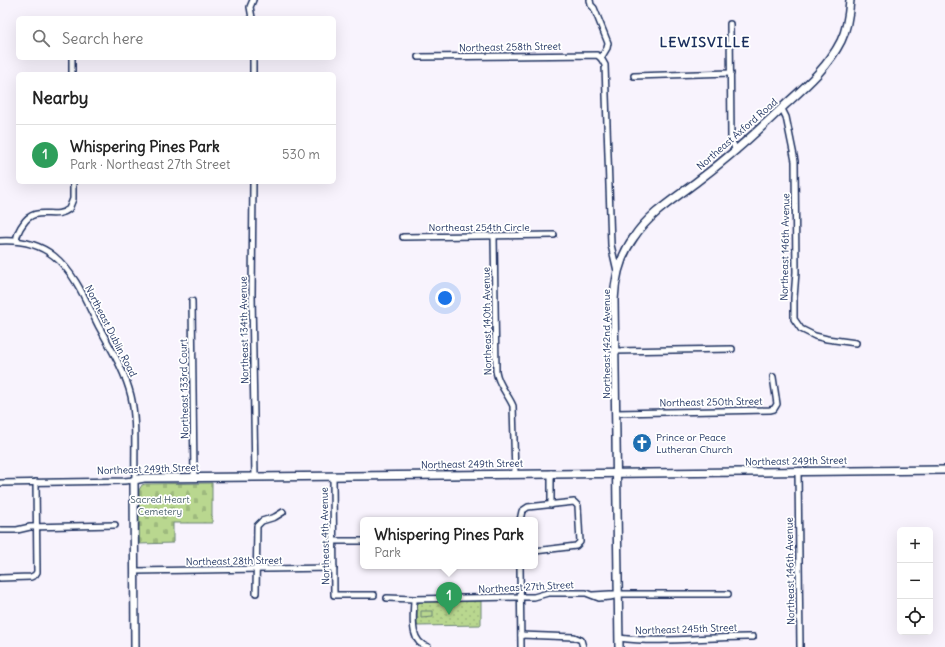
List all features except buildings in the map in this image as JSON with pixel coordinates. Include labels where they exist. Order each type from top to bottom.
[{"type":"street","points":[[252,16],[250,7],[253,0]]},
{"type":"street","name":"Northeast 142nd Avenue","points":[[590,0],[608,43],[607,48],[601,58],[604,65],[611,245],[618,271],[614,300],[619,647]]},
{"type":"street","name":"Northeast Axford Road","points":[[618,271],[626,249],[634,236],[651,217],[736,151],[819,73],[841,40],[847,24],[850,0]]},
{"type":"street","points":[[730,24],[731,139],[736,151]]},
{"type":"street","name":"Northeast 258th Street","points":[[418,57],[597,55],[601,58]]},
{"type":"street","points":[[72,60],[72,72]]},
{"type":"street","points":[[253,60],[253,72]]},
{"type":"street","points":[[634,76],[730,72]]},
{"type":"street","name":"Northeast 146th Avenue","points":[[782,108],[786,117],[795,161],[796,272],[794,319],[801,329],[815,336],[827,340],[856,343]]},
{"type":"street","points":[[16,241],[20,227],[30,216],[35,214],[59,213],[69,209],[72,203],[73,184]]},
{"type":"street","name":"Northeast 134th Avenue","points":[[253,184],[252,296],[255,477]]},
{"type":"street","name":"Northeast 254th Circle","points":[[403,237],[554,235]]},
{"type":"street","name":"Northeast 140th Avenue","points":[[494,236],[496,371],[500,386],[510,398],[513,406],[515,474]]},
{"type":"street","name":"Northeast Dublin Road","points":[[0,240],[28,243],[46,250],[60,261],[71,274],[128,384],[134,415],[134,480]]},
{"type":"street","name":"Northeast 133rd Court","points":[[192,301],[194,478]]},
{"type":"street","points":[[615,351],[732,349]]},
{"type":"street","name":"Northeast 250th Street","points":[[616,413],[770,410],[774,409],[777,404],[774,377]]},
{"type":"street","name":"Northeast 249th Street","points":[[0,483],[134,480],[144,478],[945,470]]},
{"type":"street","name":"Northeast 146th Avenue","points":[[798,471],[800,647]]},
{"type":"street","points":[[551,473],[551,505]]},
{"type":"street","name":"Northeast 4th Avenue","points":[[333,476],[334,595],[374,595]]},
{"type":"street","points":[[134,480],[135,647]]},
{"type":"street","points":[[0,578],[31,577],[35,576],[37,572],[36,482]]},
{"type":"street","points":[[521,517],[522,511],[528,507],[576,503],[579,508],[579,545],[538,550]]},
{"type":"street","points":[[256,593],[258,525],[262,520],[275,517],[283,512]]},
{"type":"street","points":[[0,530],[17,530],[25,527],[36,526],[116,525]]},
{"type":"street","points":[[334,541],[360,540]]},
{"type":"street","name":"Northeast 28th Street","points":[[135,571],[334,568]]},
{"type":"street","points":[[520,569],[521,647]]},
{"type":"street","name":"Northeast 27th Street","points":[[387,598],[534,597],[548,593],[586,593],[593,595],[728,594]]},
{"type":"street","points":[[414,599],[415,634],[420,643],[428,647]]},
{"type":"street","points":[[521,635],[574,637],[581,640],[583,647]]},
{"type":"street","name":"Northeast 245th Street","points":[[619,638],[635,640],[668,640],[753,637]]},
{"type":"green space","name":"Sacred Heart Cemetery","points":[[212,483],[212,523],[173,523],[173,543],[139,544],[139,490],[142,485]]},
{"type":"green space","points":[[421,601],[481,601],[481,625],[417,626],[417,605]]},
{"type":"green space","points":[[421,611],[433,611],[433,617],[421,618]]},
{"type":"place","name":"Prince or Peace Lutheran Church","points":[[642,443]]},
{"type":"place","name":"Whispering Pines Park","points":[[449,615]]},
{"type":"district","name":"LEWISVILLE","points":[[705,42]]}]
